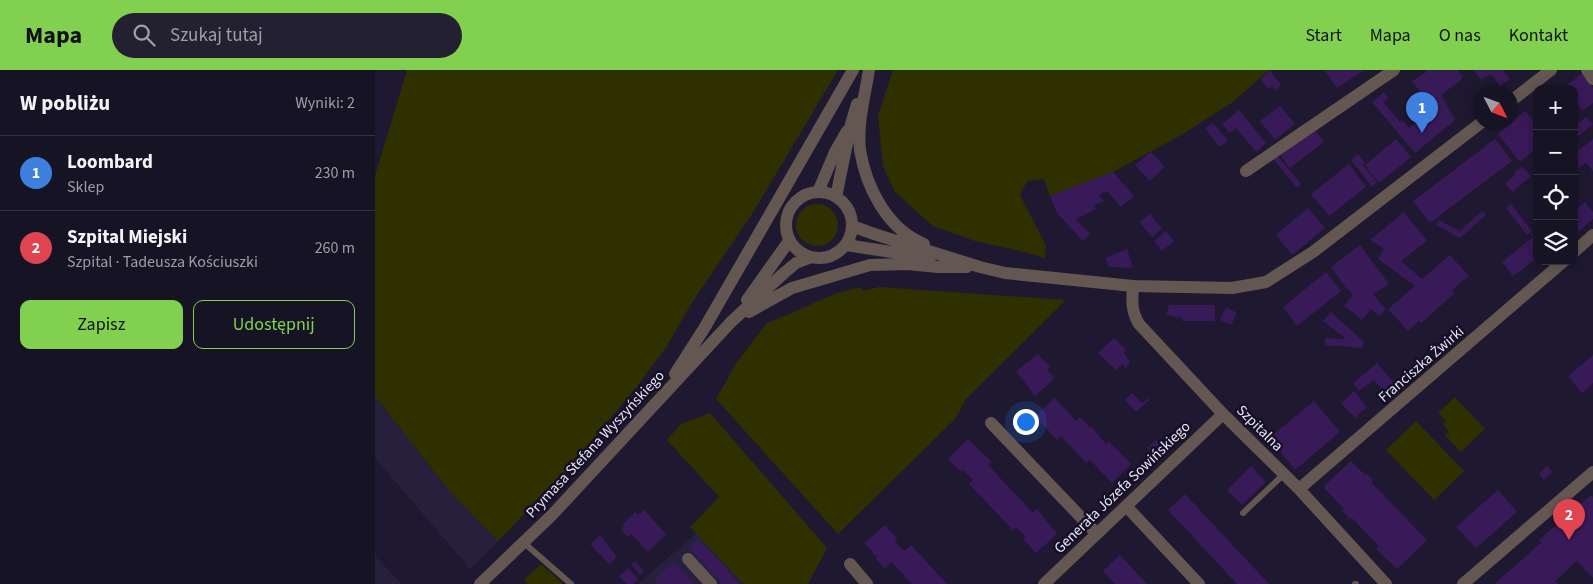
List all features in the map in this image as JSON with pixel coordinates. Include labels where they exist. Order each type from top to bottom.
[{"type":"street","points":[[659,400],[705,327],[853,70]]},
{"type":"street","points":[[836,197],[851,124],[868,70]]},
{"type":"street","points":[[868,70],[860,149],[869,182],[880,206],[901,230],[919,242],[980,267]]},
{"type":"street","points":[[1246,171],[1394,70]]},
{"type":"street","points":[[1518,96],[1551,70]]},
{"type":"street","points":[[1587,70],[1593,79]]},
{"type":"street","points":[[818,192],[835,152],[851,124]]},
{"type":"street","points":[[853,226],[980,267],[1005,273],[1133,286],[1233,288],[1266,282],[1313,252],[1473,129]]},
{"type":"street","points":[[818,192],[831,194],[836,197],[841,200],[850,212],[853,226],[846,245],[839,253],[829,257],[809,258],[797,251],[789,241],[785,230],[790,208],[802,196],[818,192]]},
{"type":"street","points":[[1578,248],[1593,235]]},
{"type":"street","name":"Prymasa Stefana Wyszyńskiego","points":[[731,322],[789,241]]},
{"type":"street","points":[[846,245],[980,267]]},
{"type":"street","name":"Prymasa Stefana Wyszyńskiego","points":[[480,584],[552,515],[731,322],[783,273],[796,263],[809,258]]},
{"type":"street","points":[[731,322],[792,288],[870,265],[907,264],[938,267],[980,267]]},
{"type":"street","name":"Franciszka Żwirki","points":[[1299,490],[1560,265]]},
{"type":"street","name":"Szpitalna","points":[[1133,286],[1131,305],[1134,316],[1139,324],[1223,414],[1299,490],[1386,584]]},
{"type":"street","name":"Generała Józefa Sowińskiego","points":[[1044,584],[1223,414]]},
{"type":"street","points":[[991,423],[1097,533]]},
{"type":"street","points":[[1463,584],[1593,472]]},
{"type":"street","points":[[1126,506],[1199,584]]},
{"type":"street","points":[[688,559],[711,584]]},
{"type":"street","points":[[850,564],[867,584]]},
{"type":"lane","points":[[1243,514],[1283,475]]},
{"type":"lane","points":[[523,542],[571,584]]},
{"type":"shaded area","points":[[407,70],[838,70],[754,211],[691,304],[667,346],[635,389],[564,473],[498,541],[451,493],[375,396],[375,176]]},
{"type":"shaded area","points":[[893,70],[1269,70],[1233,102],[1183,134],[1113,172],[1050,196],[1044,179],[1027,181],[1020,195],[1046,246],[1045,258],[975,241],[933,226],[895,192],[883,166],[878,116]]},
{"type":"shaded area","points":[[821,204],[829,207],[835,213],[838,225],[835,237],[829,243],[813,246],[805,243],[799,237],[796,221],[799,213],[805,207]]},
{"type":"shaded area","points":[[861,287],[862,291],[879,287],[1066,300],[966,399],[956,418],[838,534],[716,399],[737,362],[766,324],[837,293]]},
{"type":"shaded area","points":[[375,396],[451,493],[498,541],[470,569],[375,458]]},
{"type":"shaded area","points":[[1455,397],[1485,429],[1461,452],[1445,435],[1449,432],[1443,425],[1446,421],[1438,413]]},
{"type":"shaded area","points":[[710,413],[827,548],[808,584],[744,584],[690,527],[719,497],[667,440],[681,424]]},
{"type":"shaded area","points":[[1416,421],[1464,471],[1434,500],[1386,450]]},
{"type":"shaded area","points":[[695,532],[744,584],[638,584],[693,536]]},
{"type":"shaded area","points":[[375,556],[402,584],[375,584]]},
{"type":"shaded area","points":[[541,564],[563,584],[528,584],[524,580]]},
{"type":"building","points":[[1270,70],[1281,85],[1276,90],[1272,86],[1268,89],[1260,79]]},
{"type":"building","points":[[1324,70],[1364,70],[1337,88]]},
{"type":"building","points":[[1425,70],[1458,70],[1463,77],[1441,95],[1455,120],[1415,153],[1372,102],[1384,92],[1388,98],[1383,102],[1400,122],[1403,121],[1409,128],[1430,110],[1422,100],[1424,97],[1412,81],[1425,73]]},
{"type":"building","points":[[1474,70],[1503,70],[1510,79],[1501,85],[1499,85],[1491,74],[1481,80]]},
{"type":"building","points":[[1581,74],[1584,75],[1593,88],[1593,103],[1582,111],[1578,105],[1578,85],[1567,85]]},
{"type":"building","points":[[1280,106],[1295,124],[1275,140],[1260,121]]},
{"type":"building","points":[[1239,110],[1266,143],[1256,152],[1236,128],[1230,133],[1222,124]]},
{"type":"building","points":[[1525,111],[1533,120],[1533,151],[1520,162],[1498,134],[1503,130],[1518,130],[1518,117]]},
{"type":"building","points":[[1586,117],[1593,124],[1578,137],[1578,123]]},
{"type":"building","points":[[1213,123],[1228,141],[1219,147],[1205,128]]},
{"type":"building","points":[[1314,129],[1324,142],[1290,168],[1280,155]]},
{"type":"building","points":[[1396,139],[1411,157],[1379,183],[1365,165]]},
{"type":"building","points":[[1495,139],[1512,161],[1430,223],[1413,201]]},
{"type":"building","points":[[1593,139],[1593,171],[1586,163],[1578,169],[1578,151]]},
{"type":"building","points":[[1151,152],[1165,167],[1150,181],[1135,165]]},
{"type":"building","points":[[1275,153],[1301,184],[1297,188],[1271,156]]},
{"type":"building","points":[[1358,154],[1365,163],[1363,165],[1377,182],[1372,187],[1351,160]]},
{"type":"building","points":[[1349,164],[1366,187],[1329,216],[1311,194]]},
{"type":"building","points":[[1522,166],[1531,176],[1512,192],[1505,184]]},
{"type":"building","points":[[1113,172],[1134,196],[1121,207],[1107,191],[1099,195],[1104,201],[1094,205],[1096,209],[1076,219],[1090,234],[1083,241],[1057,213],[1050,196]]},
{"type":"building","points":[[1585,202],[1593,212],[1593,219],[1579,231],[1578,207]]},
{"type":"building","points":[[1511,204],[1532,231],[1527,235],[1506,208]]},
{"type":"building","points":[[1308,208],[1325,228],[1292,255],[1276,235]]},
{"type":"building","points":[[1482,211],[1486,215],[1460,238],[1436,225],[1439,220],[1460,231]]},
{"type":"building","points":[[1404,212],[1427,241],[1401,261],[1422,279],[1450,255],[1469,276],[1452,290],[1455,293],[1421,323],[1419,321],[1408,331],[1388,309],[1415,286],[1378,259],[1384,249],[1370,240]]},
{"type":"building","points":[[1150,214],[1162,229],[1152,237],[1139,222]]},
{"type":"building","points":[[1166,231],[1174,241],[1162,251],[1154,241]]},
{"type":"building","points":[[1533,237],[1533,261],[1513,276],[1502,262]]},
{"type":"building","points":[[1360,245],[1389,284],[1373,294],[1386,309],[1379,316],[1371,309],[1362,320],[1344,306],[1353,294],[1345,287],[1331,267]]},
{"type":"building","points":[[1127,249],[1133,268],[1109,267],[1105,258]]},
{"type":"building","points":[[1326,272],[1341,291],[1297,326],[1283,307]]},
{"type":"building","points":[[1169,305],[1215,305],[1215,321],[1182,321],[1182,318],[1166,315]]},
{"type":"building","points":[[1226,307],[1237,313],[1231,325],[1220,320]]},
{"type":"building","points":[[1331,312],[1364,342],[1362,348],[1325,345],[1325,338],[1346,339],[1323,321]]},
{"type":"building","points":[[1114,338],[1126,350],[1124,353],[1130,363],[1125,368],[1123,363],[1116,370],[1098,353]]},
{"type":"building","points":[[1038,354],[1050,367],[1047,370],[1055,378],[1035,396],[1016,371]]},
{"type":"building","points":[[1593,355],[1593,383],[1582,393],[1568,376]]},
{"type":"building","points":[[1377,363],[1400,390],[1390,398],[1374,380],[1359,391],[1353,383]]},
{"type":"building","points":[[1354,391],[1367,407],[1355,418],[1341,403]]},
{"type":"building","points":[[1132,393],[1142,403],[1148,398],[1149,400],[1136,412],[1125,400]]},
{"type":"building","points":[[1055,398],[1076,421],[1080,417],[1090,428],[1092,427],[1106,444],[1109,441],[1131,464],[1112,483],[1090,460],[1086,463],[1061,436],[1057,440],[1035,416]]},
{"type":"building","points":[[1314,401],[1340,432],[1295,470],[1269,438]]},
{"type":"building","points":[[968,439],[992,462],[988,465],[1033,513],[1037,509],[1057,534],[1036,553],[1023,539],[1026,537],[1016,527],[1013,530],[969,484],[973,480],[963,470],[961,472],[948,459]]},
{"type":"building","points":[[1156,440],[1163,448],[1155,456],[1147,448]]},
{"type":"building","points":[[1351,461],[1373,480],[1371,482],[1427,540],[1397,569],[1376,549],[1379,546],[1352,518],[1350,519],[1342,511],[1344,509],[1325,489],[1325,485]]},
{"type":"building","points":[[1251,466],[1266,482],[1242,505],[1227,490]]},
{"type":"building","points":[[1547,466],[1552,472],[1544,480],[1539,474]]},
{"type":"building","points":[[1498,490],[1517,512],[1476,548],[1456,527]]},
{"type":"building","points":[[1185,494],[1269,584],[1237,584],[1168,510]]},
{"type":"building","points":[[1591,495],[1593,497],[1593,578],[1577,561],[1555,581],[1558,584],[1494,584],[1541,543],[1539,540]]},
{"type":"building","points":[[644,510],[666,534],[648,552],[631,534],[628,537],[621,530],[624,527],[622,525],[635,512],[638,515]]},
{"type":"building","points":[[885,525],[897,538],[895,541],[904,551],[911,545],[947,584],[912,584],[891,562],[885,569],[864,543]]},
{"type":"building","points":[[600,535],[617,557],[609,564],[590,544]]},
{"type":"building","points":[[698,539],[740,584],[722,584],[689,548]]},
{"type":"building","points":[[1120,555],[1147,584],[1115,584],[1103,571]]},
{"type":"building","points":[[635,561],[644,571],[640,575],[631,565]]},
{"type":"building","points":[[674,562],[694,584],[658,584],[654,580]]},
{"type":"building","points":[[628,568],[638,579],[633,584],[627,584],[619,576]]},
{"type":"place","name":"Loombard","points":[[1422,133]]},
{"type":"place","name":"Szpital Miejski","points":[[1569,540]]}]
